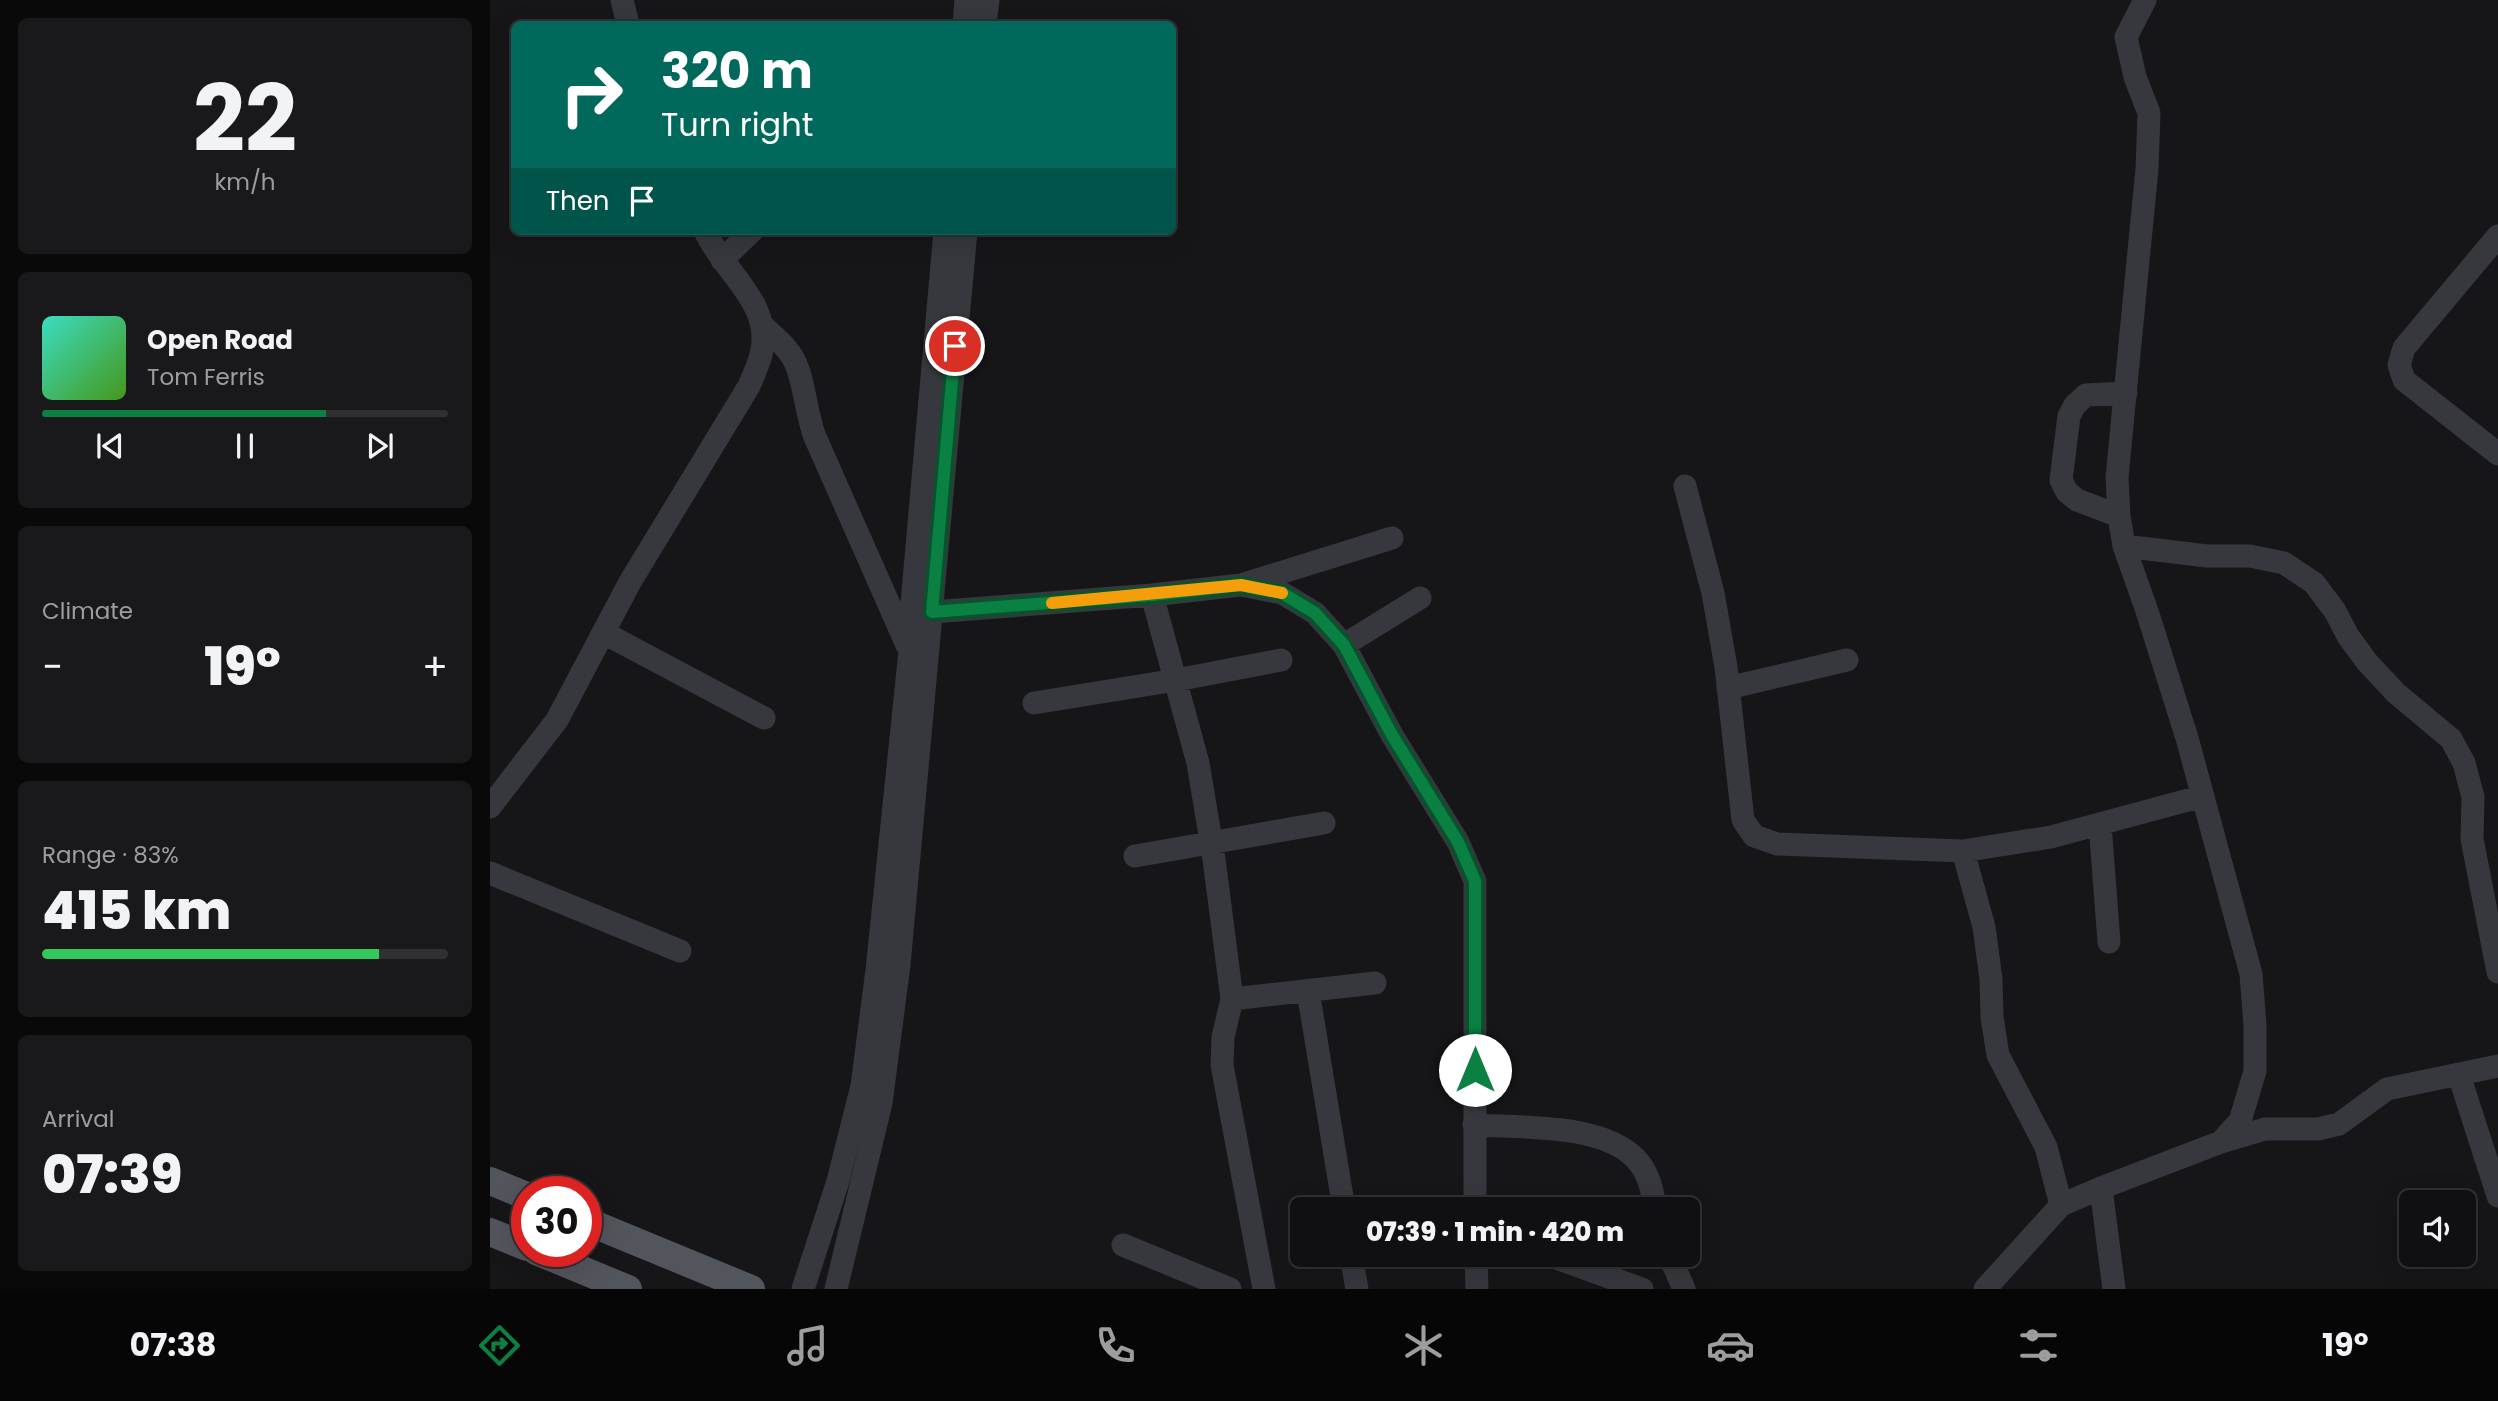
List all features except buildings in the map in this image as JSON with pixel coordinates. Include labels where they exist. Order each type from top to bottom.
[{"type":"main road","points":[[490,1181],[511,1190]]},
{"type":"main road","points":[[602,1228],[751,1289]]},
{"type":"main road","points":[[490,1232],[511,1241]]},
{"type":"main road","points":[[575,1267],[628,1289]]},
{"type":"street","points":[[622,0],[627,21]]},
{"type":"street","points":[[964,21],[967,0]]},
{"type":"street","points":[[985,21],[988,0]]},
{"type":"street","points":[[2146,0],[2126,37],[2135,77],[2149,113],[2147,169],[2117,477],[2119,516],[2124,546],[2151,624],[2203,796],[2251,974],[2255,1071],[2240,1121],[2221,1142]]},
{"type":"street","points":[[490,807],[557,720],[630,582],[749,386],[761,355],[763,326],[752,297],[722,260],[707,235]]},
{"type":"street","points":[[722,260],[748,235]]},
{"type":"street","points":[[803,1289],[838,1181],[862,1086],[877,970],[910,651],[945,235]]},
{"type":"street","points":[[836,1289],[881,1103],[899,965],[966,235]]},
{"type":"street","points":[[2498,236],[2404,348],[2399,365],[2403,380],[2498,454]]},
{"type":"street","points":[[763,326],[796,362],[808,418],[815,437],[910,651]]},
{"type":"street","points":[[2119,516],[2077,500],[2067,492],[2062,480],[2069,416],[2075,405],[2086,395],[2126,393]]},
{"type":"street","points":[[1685,486],[1713,593],[1728,688],[1743,820],[1754,836],[1777,844],[1964,852],[2051,837],[2203,796]]},
{"type":"street","points":[[932,612],[1152,595],[1241,585],[1392,538]]},
{"type":"street","points":[[2124,546],[2207,556],[2250,556],[2284,563],[2314,583],[2367,662],[2396,693],[2451,739],[2464,763],[2473,797],[2472,839],[2498,972]]},
{"type":"street","points":[[1241,585],[1282,593],[1315,613],[1344,645],[1392,735],[1458,842],[1475,881],[1475,1197]]},
{"type":"street","points":[[1152,595],[1198,763],[1211,842],[1232,999],[1223,1037],[1222,1066],[1264,1289]]},
{"type":"street","points":[[1344,645],[1420,598]]},
{"type":"street","points":[[604,633],[764,718]]},
{"type":"street","points":[[1034,703],[1281,660]]},
{"type":"street","points":[[1728,688],[1847,660]]},
{"type":"street","points":[[1135,856],[1324,823]]},
{"type":"street","points":[[2100,824],[2109,942]]},
{"type":"street","points":[[1964,852],[1984,927],[1998,1055],[2046,1147],[2061,1206]]},
{"type":"street","points":[[490,873],[680,951]]},
{"type":"street","points":[[1232,999],[1375,983]]},
{"type":"street","points":[[1308,991],[1342,1197]]},
{"type":"street","points":[[1985,1289],[2004,1280],[2061,1206],[2101,1188],[2221,1142],[2264,1129],[2318,1129],[2339,1124],[2387,1089],[2498,1066]]},
{"type":"street","points":[[2459,1075],[2498,1196]]},
{"type":"street","points":[[1475,1125],[1577,1132],[1613,1142],[1637,1160],[1652,1185],[1654,1197]]},
{"type":"street","points":[[2101,1188],[2114,1289]]},
{"type":"street","points":[[825,1223],[850,1232]]},
{"type":"street","points":[[1124,1245],[1230,1289]]},
{"type":"street","points":[[1353,1267],[1357,1289]]},
{"type":"street","points":[[1476,1267],[1477,1289]]},
{"type":"street","points":[[1581,1267],[1642,1289]]},
{"type":"street","points":[[1674,1267],[1684,1289]]},
{"type":"slow traffic","points":[[1052,603],[1241,585],[1282,593]]},
{"type":"route","points":[[955,346],[932,612],[1152,595],[1241,585],[1282,593],[1315,613],[1344,645],[1392,735],[1458,842],[1475,881],[1475,1070]]}]
